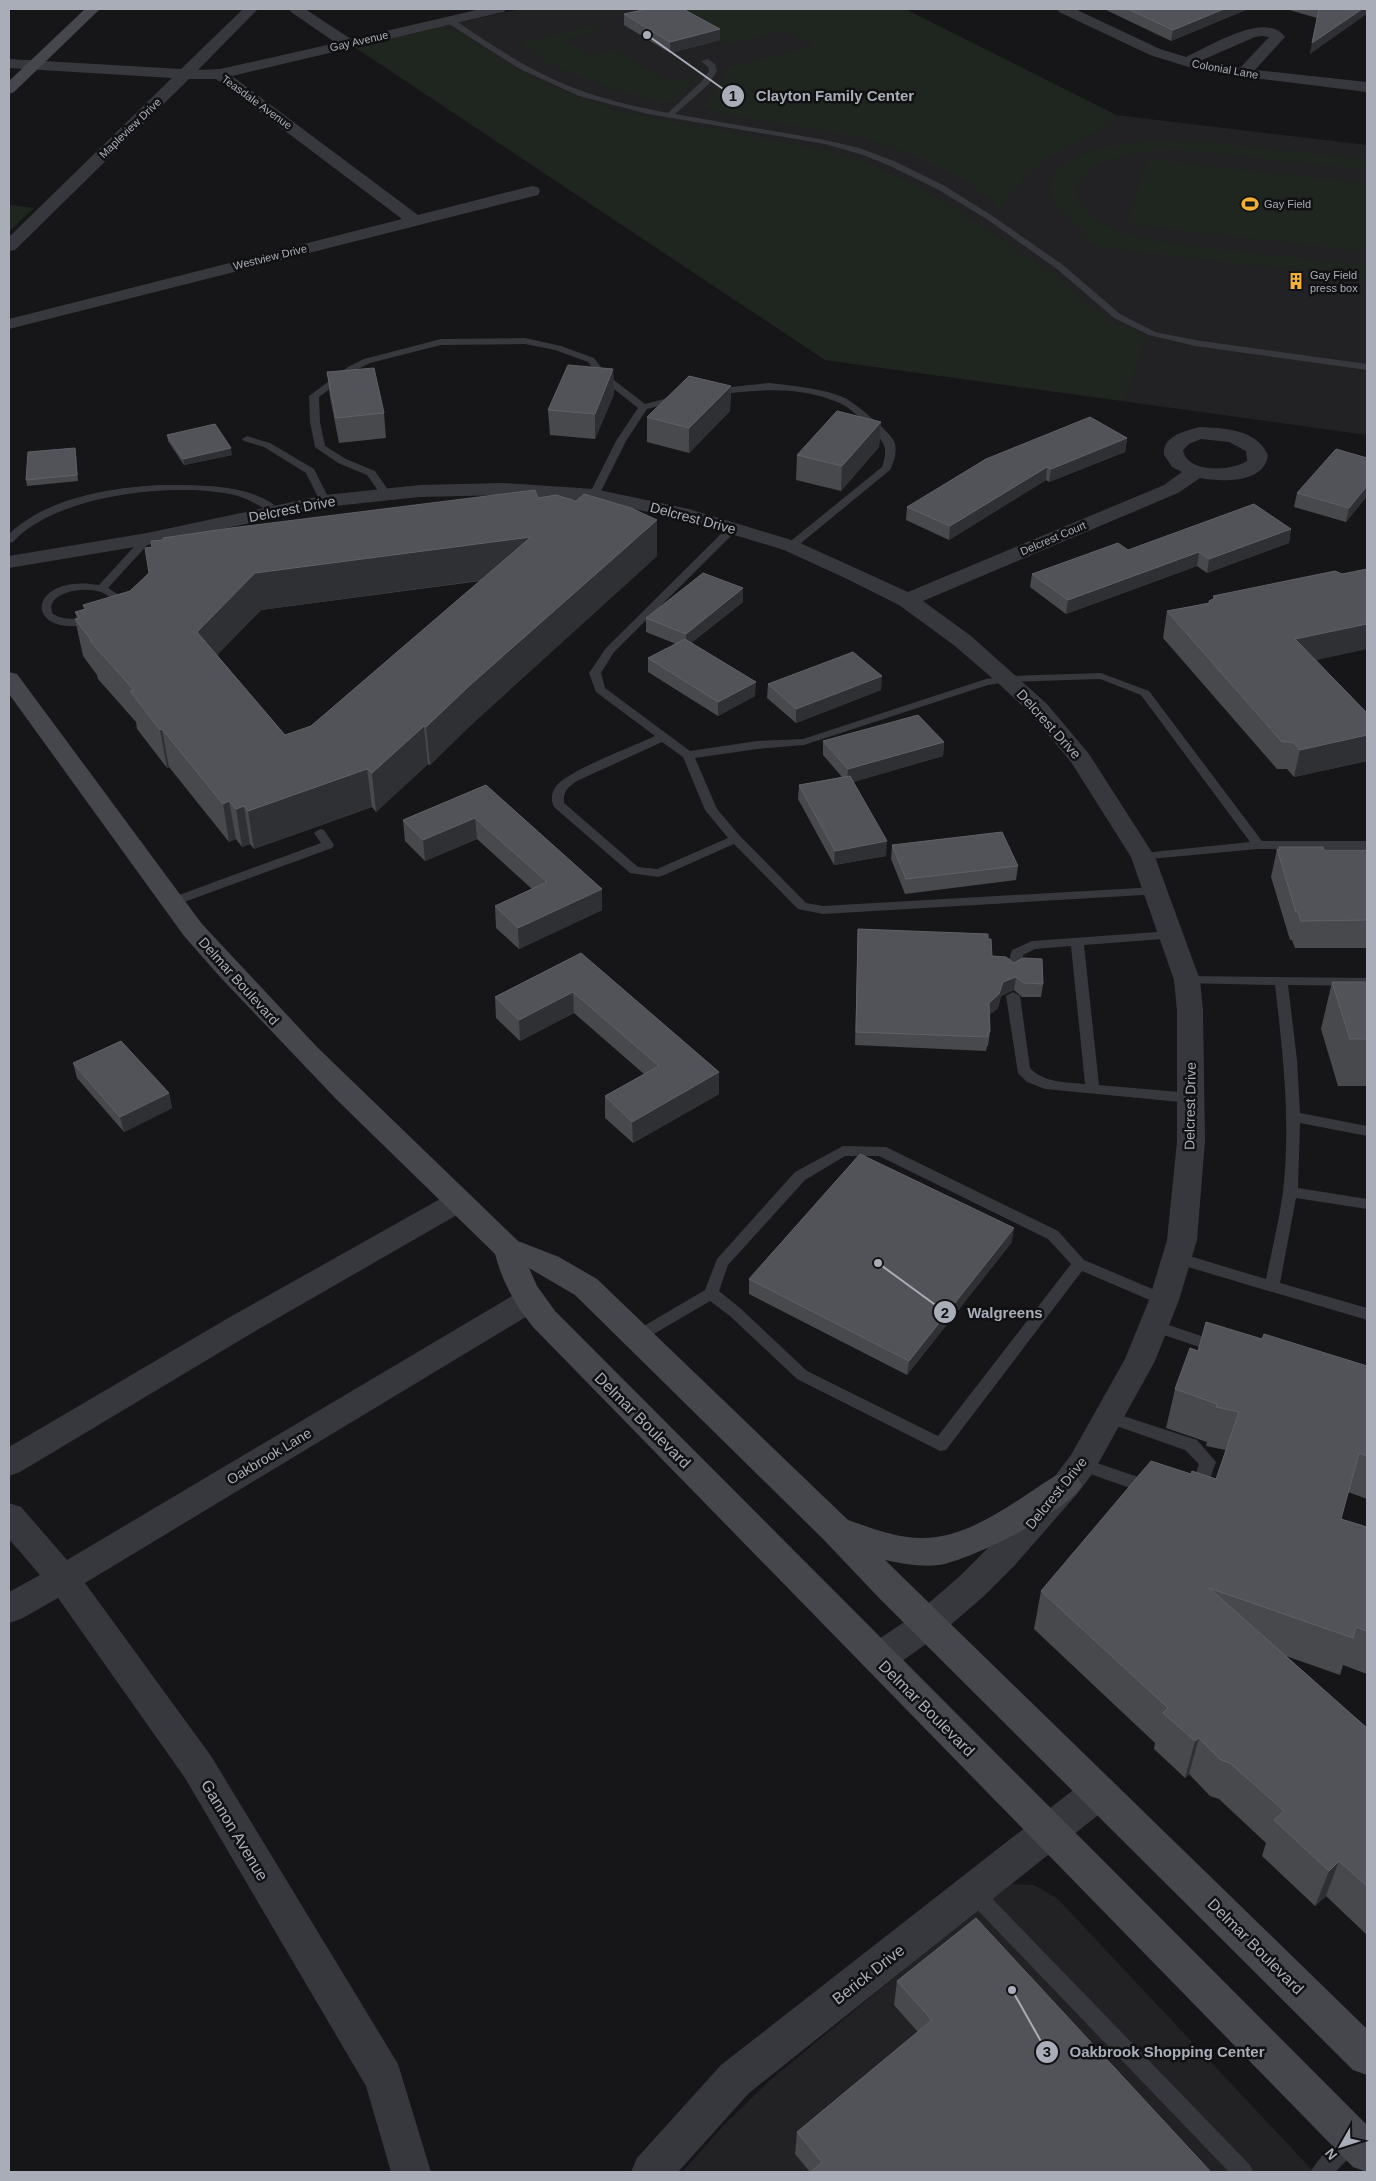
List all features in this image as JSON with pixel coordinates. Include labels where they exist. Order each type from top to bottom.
[{"type":"main road","points":[[9,89],[93,9]]},
{"type":"main road","name":"Delmar Boulevard","points":[[9,679],[172,902],[225,968],[322,1069],[508,1249],[537,1258],[564,1271],[586,1287],[836,1530],[928,1624],[1367,2056]]},
{"type":"main road","name":"Delmar Boulevard","points":[[508,1249],[515,1276],[528,1301],[574,1350],[1050,1831],[1363,2139]]},
{"type":"main road","points":[[836,1530],[900,1549],[922,1552],[942,1550],[974,1540],[1074,1474]]},
{"type":"street","name":"Mapleview Drive","points":[[9,246],[251,9]]},
{"type":"street","points":[[296,9],[348,44]]},
{"type":"street","name":"Gay Avenue","points":[[220,74],[499,9]]},
{"type":"street","name":"Colonial Lane","points":[[1064,9],[1155,52],[1210,69],[1367,87]]},
{"type":"street","points":[[1186,62],[1251,33],[1262,30],[1273,32],[1278,37],[1243,73]]},
{"type":"street","name":"Teasdale Avenue","points":[[9,62],[184,75],[220,74],[415,221]]},
{"type":"street","name":"Westview Drive","points":[[9,324],[532,191]]},
{"type":"street","name":"Delcrest Court","points":[[907,600],[1171,489],[1197,471]]},
{"type":"street","name":"Delcrest Drive","points":[[9,562],[147,539],[325,501],[386,494],[503,488],[594,495],[682,513],[791,546],[855,574],[907,600],[963,640],[1007,679],[1039,709],[1082,759],[1143,857],[1186,980],[1190,1011],[1191,1141],[1182,1240],[1159,1313],[1140,1361],[1074,1474],[1003,1555],[972,1586],[928,1624],[879,1658]]},
{"type":"street","points":[[9,1463],[241,1325],[459,1201]]},
{"type":"street","name":"Oakbrook Lane","points":[[9,1609],[63,1579],[528,1301]]},
{"type":"street","name":"Gannon Avenue","points":[[9,1516],[63,1579],[198,1767],[384,2078],[411,2172]]},
{"type":"street","name":"Berick Drive","points":[[651,2172],[735,2079],[1099,1792]]},
{"type":"lane","points":[[449,20],[502,56],[539,77],[604,101],[670,115],[833,143],[899,166],[979,212],[1062,268],[1109,310],[1126,322],[1144,330],[1206,344],[1367,367]]},
{"type":"lane","points":[[670,115],[705,83],[713,71],[712,66],[705,61]]},
{"type":"lane","points":[[386,494],[371,472],[342,461],[320,447],[315,422],[314,396],[351,369],[367,361],[441,342],[525,341],[558,348],[591,360],[603,376],[644,407]]},
{"type":"lane","points":[[706,393],[769,386],[805,390],[842,400],[868,420],[889,441],[891,455],[886,468],[791,546]]},
{"type":"lane","points":[[594,495],[621,441],[644,407],[687,396]]},
{"type":"lane","points":[[247,439],[267,445],[310,471],[325,501]]},
{"type":"lane","points":[[9,540],[35,520],[59,508],[88,498],[121,490],[167,487],[219,490],[252,497],[276,511]]},
{"type":"lane","points":[[733,528],[610,650],[595,673],[600,690],[688,756],[711,810],[736,839],[802,906],[822,910],[1156,891]]},
{"type":"lane","points":[[103,588],[147,539]]},
{"type":"lane","points":[[96,621],[79,624],[59,621],[50,617],[46,611],[46,605],[50,598],[69,588],[86,586],[103,588],[115,596],[116,602]]},
{"type":"lane","points":[[688,756],[757,744],[804,742],[986,682],[1007,679],[1101,676],[1144,693],[1258,845]]},
{"type":"lane","points":[[663,737],[573,778],[562,787],[557,795],[558,804],[634,870],[658,873],[736,839]]},
{"type":"lane","points":[[172,902],[328,845],[320,833]]},
{"type":"lane","points":[[1143,857],[1258,845],[1367,844]]},
{"type":"lane","points":[[1013,971],[1017,953],[1032,945],[1171,935]]},
{"type":"lane","points":[[1077,942],[1093,1090]]},
{"type":"lane","points":[[1186,980],[1367,982]]},
{"type":"lane","points":[[1272,1286],[1290,1192],[1293,1117],[1292,1062],[1281,981]]},
{"type":"lane","points":[[1013,996],[1023,1070],[1032,1079],[1045,1084],[1093,1090],[1191,1098]]},
{"type":"lane","points":[[1293,1117],[1367,1131]]},
{"type":"lane","points":[[637,1338],[711,1293],[722,1263],[800,1176],[843,1151],[881,1151],[1053,1235],[1078,1264],[1159,1313],[1228,1350]]},
{"type":"lane","points":[[1290,1192],[1367,1204]]},
{"type":"lane","points":[[1176,1258],[1367,1314]]},
{"type":"lane","points":[[711,1293],[735,1312],[802,1375],[940,1445],[1078,1264]]},
{"type":"lane","points":[[1108,1418],[1191,1445],[1208,1462],[1200,1489],[1186,1495]]},
{"type":"lane","points":[[1074,1474],[1161,1492]]},
{"type":"lane","points":[[973,1891],[1243,2172]]},
{"type":"lane","points":[[1321,2172],[1363,2139]]},
{"type":"shaded area","points":[[520,9],[905,9],[1116,115],[1367,145],[1367,435],[825,360],[353,46]]},
{"type":"shaded area","points":[[665,9],[905,9],[1116,115],[1101,130],[1047,158],[1032,170],[1008,196],[999,210],[990,198],[960,178],[898,149],[864,138],[717,113],[705,108],[704,105],[723,81],[727,68],[814,46],[786,30],[729,44]]},
{"type":"shaded area","points":[[441,26],[456,32],[460,31],[504,62],[558,89],[615,110],[843,155],[914,184],[964,214],[1057,277],[1110,321],[1146,336],[1125,401],[825,360],[353,46]]},
{"type":"shaded area","points":[[591,26],[600,31],[565,40],[591,56],[615,50],[669,82],[695,77],[676,97],[663,104],[568,72],[549,63],[520,43]]},
{"type":"shaded area","points":[[1151,140],[1203,142],[1367,159],[1367,170],[1187,151],[1162,150],[1139,152],[1116,158],[1096,167],[1077,182],[1077,195],[1084,208],[1092,216],[1103,224],[1130,234],[1168,243],[1367,266],[1367,278],[1095,247],[1080,236],[1090,234],[1066,217],[1057,207],[1050,186],[1054,176],[1063,165],[1087,152],[1114,145]]},
{"type":"shaded area","name":"Gay Field","points":[[1147,159],[1367,183],[1367,252],[1127,224]]},
{"type":"shaded area","points":[[9,205],[34,208],[9,232]]},
{"type":"shaded area","points":[[1008,1884],[1034,1885],[1057,1898],[1314,2172],[682,2172],[725,2124],[769,2081]]},
{"type":"building","points":[[647,9],[683,9],[720,29],[670,42],[624,14]]},
{"type":"building","points":[[1128,9],[1224,9],[1173,30]]},
{"type":"building","points":[[1319,9],[1362,9],[1312,43]]},
{"type":"building","points":[[568,365],[613,369],[595,414],[548,410]]},
{"type":"building","points":[[374,368],[384,413],[336,418],[327,372]]},
{"type":"building","points":[[689,376],[731,386],[689,428],[647,417]]},
{"type":"building","points":[[837,411],[881,422],[842,466],[797,455]]},
{"type":"building","points":[[1090,417],[1127,438],[1051,469],[1047,467],[950,526],[907,507],[986,459]]},
{"type":"building","points":[[215,424],[231,448],[183,459],[167,435]]},
{"type":"building","points":[[75,448],[77,475],[26,480],[28,452]]},
{"type":"building","points":[[1336,449],[1367,458],[1367,486],[1349,508],[1297,493]]},
{"type":"building","points":[[535,490],[538,498],[556,495],[576,501],[584,494],[631,508],[657,520],[372,773],[367,769],[248,811],[244,806],[236,809],[229,801],[223,804],[162,729],[160,730],[130,691],[134,690],[90,641],[92,641],[75,619],[80,618],[75,612],[86,609],[83,605],[130,591],[149,573],[145,548],[152,547],[151,541],[231,528]],"holes":[[[531,537],[311,726],[285,735],[197,632],[255,573]]]},
{"type":"building","points":[[1254,504],[1291,529],[1209,559],[1199,552],[1068,600],[1032,574],[1118,543],[1128,550]]},
{"type":"building","points":[[1367,569],[1367,624],[1295,639],[1367,713],[1367,735],[1300,750],[1293,742],[1282,742],[1167,611],[1210,603],[1209,601],[1215,598],[1213,596],[1335,571],[1342,574]]},
{"type":"building","points":[[703,573],[743,588],[686,634],[646,618]]},
{"type":"building","points":[[685,639],[756,682],[718,702],[648,658]]},
{"type":"building","points":[[853,652],[882,676],[796,709],[768,684]]},
{"type":"building","points":[[918,715],[944,742],[848,769],[823,741]]},
{"type":"building","points":[[850,776],[887,841],[835,851],[799,785]]},
{"type":"building","points":[[486,785],[602,889],[518,928],[495,906],[547,882],[475,818],[423,840],[403,820]]},
{"type":"building","points":[[1002,832],[1018,866],[906,879],[892,845]]},
{"type":"building","points":[[1279,847],[1367,850],[1367,920],[1301,921],[1298,912],[1296,912],[1277,849],[1280,850]]},
{"type":"building","points":[[858,929],[988,934],[988,939],[991,939],[992,956],[1006,957],[1014,963],[1023,958],[1042,959],[1043,984],[1024,983],[1016,977],[1003,982],[999,994],[989,1003],[990,1032],[988,1032],[988,1037],[856,1032]]},
{"type":"building","points":[[581,953],[719,1072],[632,1122],[605,1096],[659,1066],[573,992],[519,1020],[495,997]]},
{"type":"building","points":[[1332,982],[1367,982],[1367,1039],[1350,1039]]},
{"type":"building","points":[[121,1041],[169,1093],[120,1117],[73,1063]]},
{"type":"building","points":[[860,1154],[1014,1228],[909,1361],[749,1279]]},
{"type":"building","points":[[1206,1322],[1262,1339],[1264,1334],[1367,1366],[1367,1456],[1359,1453],[1341,1519],[1367,1527],[1367,1631],[1356,1627],[1353,1638],[1209,1588],[1367,1728],[1367,1886],[1339,1861],[1329,1871],[1274,1820],[1284,1811],[1230,1763],[1221,1760],[1199,1738],[1195,1741],[1163,1713],[1168,1708],[1041,1591],[1151,1461],[1191,1474],[1192,1471],[1216,1479],[1239,1412],[1216,1407],[1217,1404],[1175,1389],[1190,1348],[1198,1351]]},
{"type":"building","points":[[976,1918],[1211,2172],[811,2172],[822,2162],[797,2132],[932,2020],[897,1981]]},
{"type":"place","name":"Clayton Family Center","points":[[647,35]]},
{"type":"place","name":"Gay Field","points":[[1250,204]]},
{"type":"place","name":"Gay Field press box","points":[[1296,281]]},
{"type":"place","name":"Walgreens","points":[[878,1263]]},
{"type":"place","name":"Oakbrook Shopping Center","points":[[1012,1990]]}]
